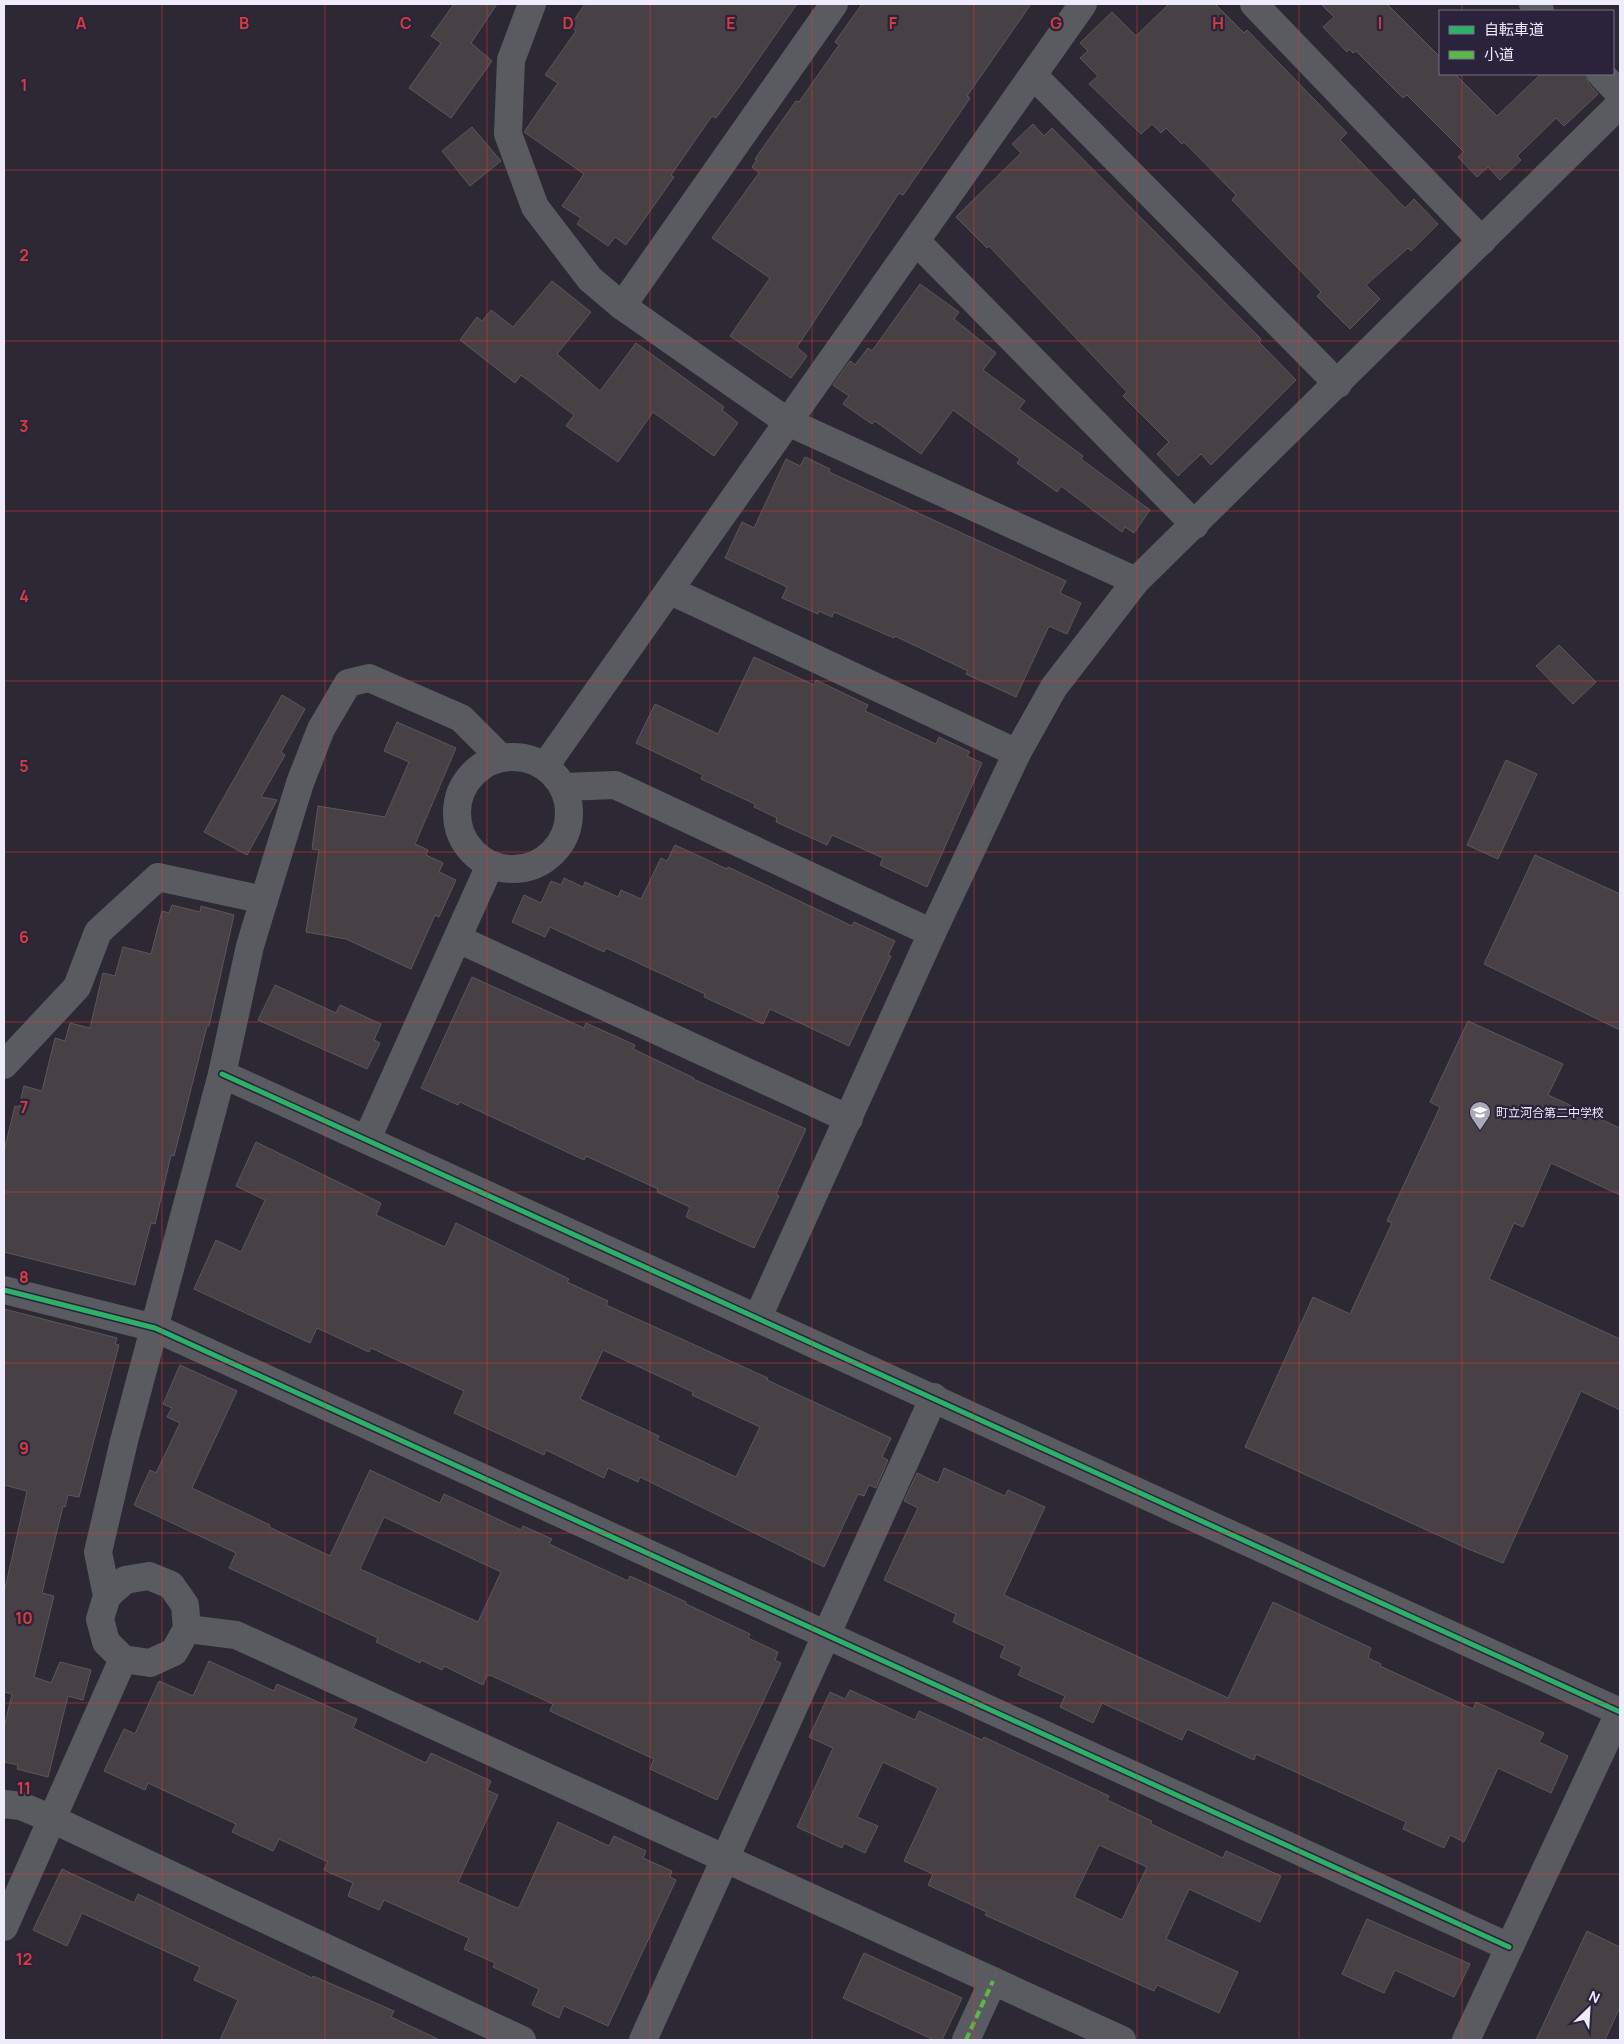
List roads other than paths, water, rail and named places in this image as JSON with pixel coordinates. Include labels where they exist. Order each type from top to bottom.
[{"type":"street","points":[[532,4],[511,60],[508,134],[535,207],[590,279],[622,306],[788,422],[1136,581]]},
{"type":"street","points":[[622,306],[834,4]]},
{"type":"street","points":[[545,766],[671,591],[1083,4]]},
{"type":"street","points":[[1254,4],[1482,241]]},
{"type":"street","points":[[1033,75],[1338,384]]},
{"type":"street","points":[[1602,75],[1620,94]]},
{"type":"street","points":[[758,1317],[932,933],[1017,753],[1054,687],[1136,581],[1620,104]]},
{"type":"street","points":[[916,241],[1195,524]]},
{"type":"street","points":[[671,591],[1017,753]]},
{"type":"street","points":[[107,1596],[125,1580],[149,1576],[171,1586],[185,1605],[187,1629],[174,1652],[150,1663],[123,1658],[106,1642],[100,1619],[107,1596],[98,1552],[124,1441],[222,1074],[250,946],[300,783],[321,729],[348,684],[369,678],[461,718],[500,757]]},
{"type":"street","points":[[500,757],[524,757],[545,766],[564,787],[570,814],[563,841],[544,861],[517,869],[490,865],[471,851],[459,831],[456,807],[463,785],[479,767],[500,757]]},
{"type":"street","points":[[564,787],[615,786],[932,933]]},
{"type":"street","points":[[366,1139],[490,865]]},
{"type":"street","points":[[4,1065],[77,987],[98,932],[158,877],[264,900]]},
{"type":"street","points":[[458,939],[848,1119]]},
{"type":"street","points":[[222,1074],[1620,1711],[1466,2040]]},
{"type":"street","points":[[4,1290],[155,1328],[1509,1947]]},
{"type":"street","points":[[643,2040],[934,1397]]},
{"type":"street","points":[[187,1629],[236,1635],[1122,2040]]},
{"type":"street","points":[[4,1927],[123,1658]]},
{"type":"street","points":[[4,1804],[21,1806],[52,1819],[522,2040]]},
{"type":"street","points":[[966,2040],[993,1981]]},
{"type":"place","name":"町立河合第二中学校","points":[[1480,1131]]}]
